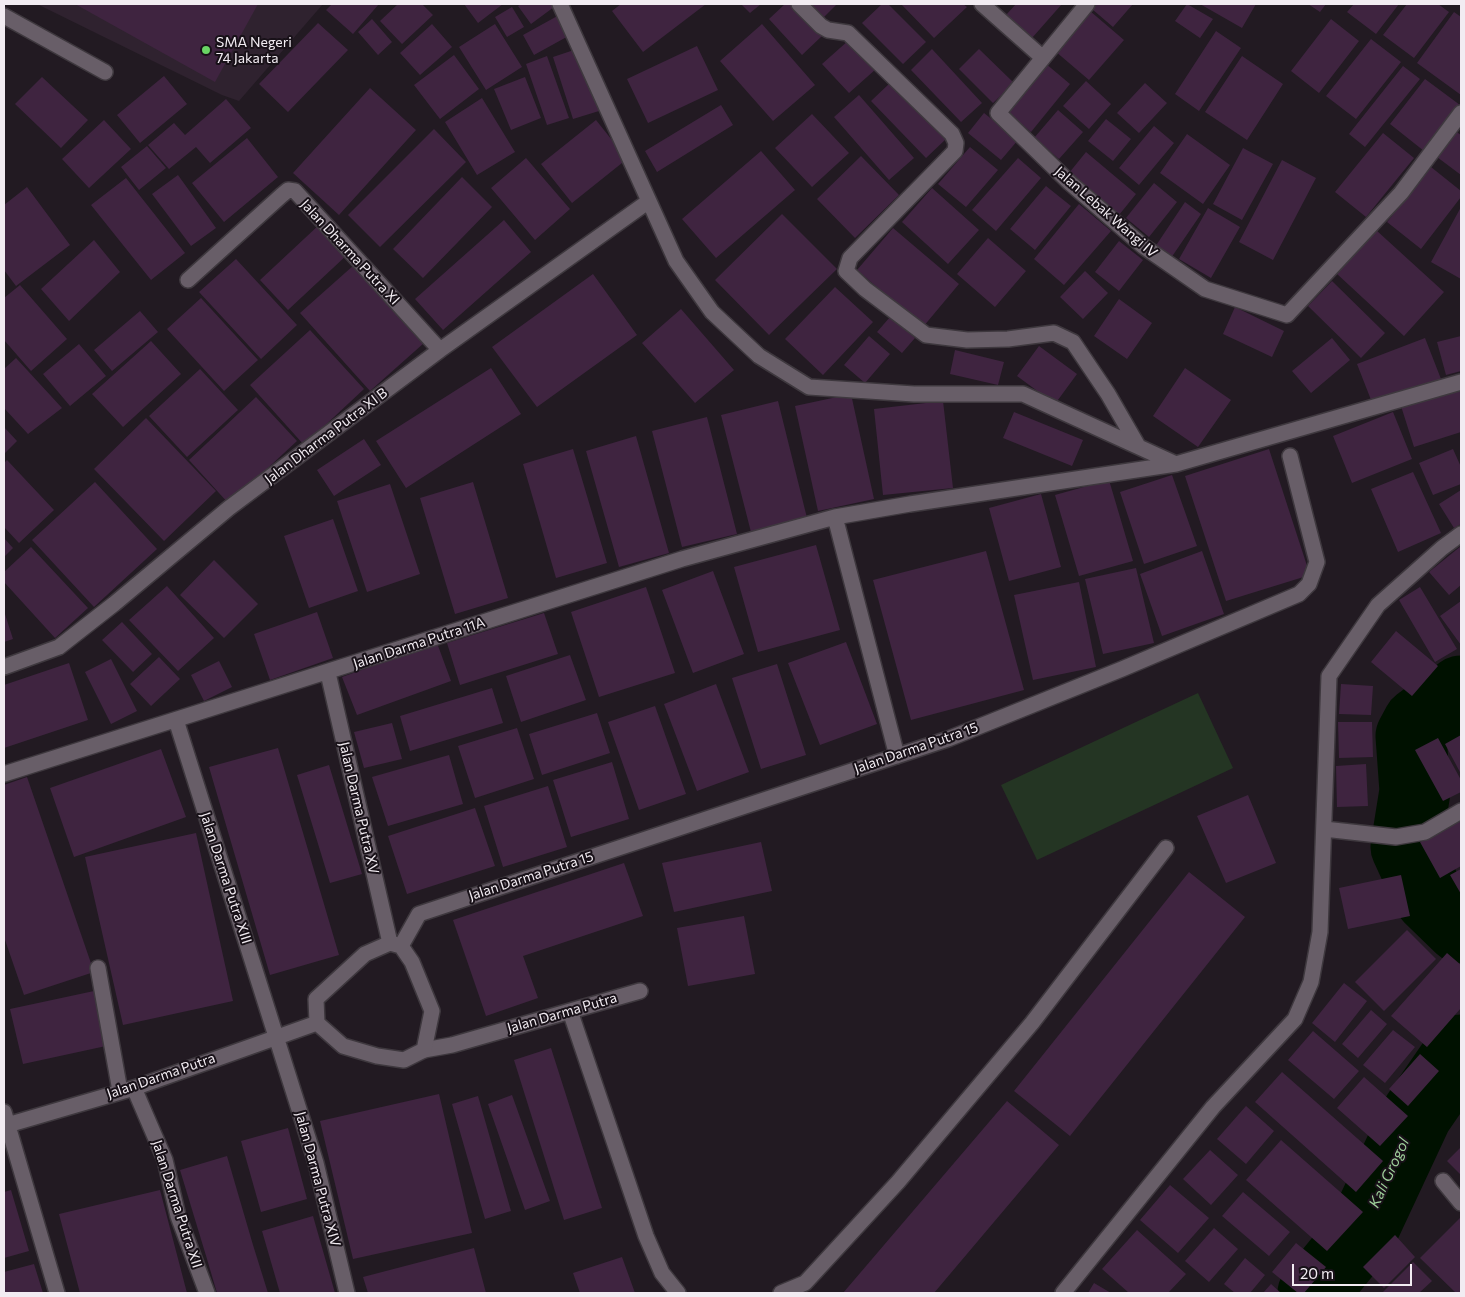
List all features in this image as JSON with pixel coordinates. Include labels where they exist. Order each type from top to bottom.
[{"type":"street","points":[[560,4],[676,261],[712,312],[759,356],[809,387],[914,394],[1023,394],[1176,464]]},
{"type":"street","points":[[799,4],[821,26],[828,30],[848,33],[952,134],[956,143],[955,152],[850,258],[846,271],[865,289],[926,335],[967,340],[1008,339],[1054,333],[1073,342],[1108,394],[1138,446]]},
{"type":"street","points":[[982,4],[1043,58],[1086,4]]},
{"type":"street","points":[[4,16],[105,72]]},
{"type":"street","name":"Jalan Lebak Wangi IV","points":[[1043,58],[998,113],[1070,183],[1143,246],[1205,289],[1287,315],[1400,193],[1461,112]]},
{"type":"street","name":"Jalan Dharma Putra XI","points":[[188,280],[288,190],[295,191],[440,350]]},
{"type":"street","name":"Jalan Dharma Putra XI B","points":[[4,667],[59,646],[114,604],[229,508],[440,350],[649,201]]},
{"type":"street","name":"Jalan Darma Putra 11A","points":[[4,774],[328,673],[682,559],[835,517],[1176,464],[1461,382]]},
{"type":"street","name":"Jalan Darma Putra 15","points":[[396,944],[419,914],[948,739],[1122,669],[1299,594],[1309,584],[1317,562],[1290,456]]},
{"type":"street","points":[[835,517],[896,756]]},
{"type":"street","points":[[1063,1293],[1213,1107],[1295,1019],[1311,982],[1320,932],[1329,676],[1378,605],[1442,548],[1461,534]]},
{"type":"street","name":"Jalan Darma Putra XV","points":[[328,673],[396,944]]},
{"type":"street","name":"Jalan Darma Putra XIII","points":[[176,720],[276,1036]]},
{"type":"street","points":[[1324,829],[1396,837],[1425,832],[1461,811]]},
{"type":"street","points":[[781,1293],[805,1283],[898,1182],[1032,1023],[1166,848]]},
{"type":"street","points":[[396,944],[412,962],[432,1011],[424,1050],[404,1060],[376,1056],[343,1046],[317,1023],[316,999],[365,954],[396,944]]},
{"type":"street","name":"Jalan Darma Putra XII","points":[[98,968],[127,1090],[165,1160],[178,1216],[207,1293]]},
{"type":"street","name":"Jalan Darma Putra","points":[[424,1050],[452,1045],[640,991]]},
{"type":"street","points":[[570,1011],[646,1236],[662,1273],[678,1293]]},
{"type":"street","name":"Jalan Darma Putra","points":[[5,1121],[127,1090],[317,1023]]},
{"type":"street","name":"Jalan Darma Putra XIV","points":[[276,1036],[316,1163],[347,1293]]},
{"type":"street","points":[[5,1121],[57,1293]]},
{"type":"street","points":[[1443,1182],[1461,1203]]},
{"type":"shaded area","name":"SMA Negeri 74 Jakarta","points":[[37,4],[323,4],[239,101],[222,95]]},
{"type":"green space","points":[[1198,693],[1233,768],[1037,860],[1001,785]]},
{"type":"building","points":[[75,4],[258,4],[215,82]]},
{"type":"building","points":[[332,4],[379,4],[353,34],[326,10]]},
{"type":"building","points":[[398,4],[422,4],[433,15],[402,44],[380,21]]},
{"type":"building","points":[[464,4],[503,4],[478,23]]},
{"type":"building","points":[[521,4],[552,4],[554,7],[531,24],[518,6]]},
{"type":"building","points":[[621,4],[706,4],[643,52],[612,11]]},
{"type":"building","points":[[741,4],[761,4],[750,13]]},
{"type":"building","points":[[785,4],[792,4],[822,36],[802,55],[769,19]]},
{"type":"building","points":[[810,4],[837,4],[824,17]]},
{"type":"building","points":[[882,4],[888,4],[926,42],[903,64],[862,23]]},
{"type":"building","points":[[901,4],[963,4],[967,7],[934,38]]},
{"type":"building","points":[[1016,4],[1062,4],[1032,38],[1006,15]]},
{"type":"building","points":[[1097,4],[1133,4],[1113,27],[1092,9]]},
{"type":"building","points":[[1187,4],[1213,19],[1200,38],[1175,21]]},
{"type":"building","points":[[1200,4],[1256,4],[1242,28]]},
{"type":"building","points":[[1308,4],[1326,4],[1320,12]]},
{"type":"building","points":[[1354,4],[1399,4],[1376,34],[1347,12]]},
{"type":"building","points":[[1407,4],[1438,4],[1449,12],[1414,58],[1383,35]]},
{"type":"building","points":[[512,7],[524,27],[507,37],[495,17]]},
{"type":"building","points":[[1090,11],[1124,40],[1089,80],[1055,51]]},
{"type":"building","points":[[1454,12],[1461,17],[1461,95],[1417,63]]},
{"type":"building","points":[[561,14],[572,34],[534,55],[523,35]]},
{"type":"building","points":[[372,19],[392,42],[378,55],[358,32]]},
{"type":"building","points":[[1331,19],[1359,41],[1319,93],[1291,71]]},
{"type":"building","points":[[318,23],[348,50],[288,112],[259,84]]},
{"type":"building","points":[[432,24],[452,47],[420,75],[400,53]]},
{"type":"building","points":[[495,24],[522,67],[486,90],[459,47]]},
{"type":"building","points":[[762,24],[815,85],[773,121],[720,61]]},
{"type":"building","points":[[1216,31],[1241,48],[1199,111],[1175,94]]},
{"type":"building","points":[[1371,39],[1401,62],[1356,119],[1326,96]]},
{"type":"building","points":[[849,40],[876,69],[849,93],[822,64]]},
{"type":"building","points":[[697,46],[718,90],[648,123],[627,79]]},
{"type":"building","points":[[577,49],[599,111],[573,119],[553,57]]},
{"type":"building","points":[[932,49],[982,103],[961,122],[911,70]]},
{"type":"building","points":[[979,49],[1014,83],[993,103],[959,69]]},
{"type":"building","points":[[454,55],[479,89],[440,119],[414,85]]},
{"type":"building","points":[[547,56],[569,118],[547,125],[526,64]]},
{"type":"building","points":[[1242,56],[1283,84],[1247,140],[1205,112]]},
{"type":"building","points":[[1045,63],[1070,84],[1031,132],[1005,111]]},
{"type":"building","points":[[1403,66],[1420,79],[1365,147],[1349,134]]},
{"type":"building","points":[[164,76],[187,104],[140,143],[117,115]]},
{"type":"building","points":[[42,77],[88,120],[61,148],[15,104]]},
{"type":"building","points":[[525,77],[541,118],[511,130],[494,89]]},
{"type":"building","points":[[1425,79],[1460,105],[1424,151],[1390,124]]},
{"type":"building","points":[[1086,81],[1111,104],[1089,129],[1063,106]]},
{"type":"building","points":[[891,82],[946,139],[926,158],[871,101]]},
{"type":"building","points":[[1145,83],[1167,103],[1139,133],[1117,113]]},
{"type":"building","points":[[370,88],[416,130],[339,215],[293,173]]},
{"type":"building","points":[[859,95],[914,158],[889,180],[834,117]]},
{"type":"building","points":[[482,98],[515,152],[477,175],[445,122]]},
{"type":"building","points":[[226,99],[251,128],[210,163],[196,147],[169,169],[148,145],[174,123],[185,135]]},
{"type":"building","points":[[721,105],[733,125],[657,172],[645,151]]},
{"type":"building","points":[[1058,110],[1083,132],[1059,159],[1034,138]]},
{"type":"building","points":[[984,113],[1018,140],[1001,160],[968,133]]},
{"type":"building","points":[[812,114],[849,153],[812,187],[775,148]]},
{"type":"building","points":[[1106,119],[1131,139],[1113,161],[1088,141]]},
{"type":"building","points":[[104,120],[131,149],[89,188],[62,159]]},
{"type":"building","points":[[596,120],[627,159],[572,203],[541,164]]},
{"type":"building","points":[[1154,126],[1174,143],[1139,185],[1119,168]]},
{"type":"building","points":[[434,129],[466,162],[380,247],[348,215]]},
{"type":"building","points":[[1455,131],[1461,135],[1461,175],[1437,157]]},
{"type":"building","points":[[1383,133],[1414,158],[1366,217],[1335,192]]},
{"type":"building","points":[[1187,134],[1230,165],[1203,204],[1160,173]]},
{"type":"building","points":[[247,138],[278,177],[224,222],[192,183]]},
{"type":"building","points":[[147,146],[166,168],[139,190],[121,167]]},
{"type":"building","points":[[970,147],[998,170],[966,207],[938,184]]},
{"type":"building","points":[[1243,148],[1273,164],[1242,220],[1213,204]]},
{"type":"building","points":[[761,151],[795,190],[716,258],[682,219]]},
{"type":"building","points":[[1086,152],[1136,194],[1119,215],[1069,173]]},
{"type":"building","points":[[861,156],[899,195],[855,238],[817,199]]},
{"type":"building","points":[[526,158],[570,209],[535,240],[491,188]]},
{"type":"building","points":[[1018,158],[1041,178],[996,231],[972,210]]},
{"type":"building","points":[[1282,160],[1316,178],[1273,260],[1239,242]]},
{"type":"building","points":[[1431,167],[1461,191],[1461,197],[1421,249],[1387,222]]},
{"type":"building","points":[[178,175],[216,228],[191,246],[152,194]]},
{"type":"building","points":[[462,177],[492,207],[423,278],[393,249]]},
{"type":"building","points":[[126,178],[185,253],[151,280],[91,205]]},
{"type":"building","points":[[1154,183],[1177,202],[1149,237],[1126,218]]},
{"type":"building","points":[[1046,186],[1071,206],[1035,250],[1010,229]]},
{"type":"building","points":[[27,187],[70,245],[16,286],[4,270],[4,205]]},
{"type":"building","points":[[932,188],[979,230],[948,264],[902,222]]},
{"type":"building","points":[[1185,202],[1201,214],[1171,258],[1155,247]]},
{"type":"building","points":[[1079,204],[1111,231],[1064,285],[1034,259]]},
{"type":"building","points":[[1461,207],[1461,279],[1431,262]]},
{"type":"building","points":[[1208,208],[1240,227],[1211,278],[1179,259]]},
{"type":"building","points":[[782,214],[837,269],[769,335],[715,280]]},
{"type":"building","points":[[504,220],[531,252],[443,330],[415,299]]},
{"type":"building","points":[[320,224],[348,254],[288,310],[260,280]]},
{"type":"building","points":[[893,228],[959,284],[923,327],[857,270]]},
{"type":"building","points":[[1376,230],[1444,292],[1404,336],[1336,273]]},
{"type":"building","points":[[988,238],[1026,271],[995,307],[957,274]]},
{"type":"building","points":[[94,240],[120,272],[69,321],[41,289]]},
{"type":"building","points":[[1119,241],[1143,260],[1119,291],[1095,272]]},
{"type":"building","points":[[236,259],[297,325],[261,359],[199,292]]},
{"type":"building","points":[[354,265],[424,343],[370,391],[300,313]]},
{"type":"building","points":[[1085,271],[1108,293],[1083,319],[1060,297]]},
{"type":"building","points":[[593,274],[637,335],[537,407],[492,347]]},
{"type":"building","points":[[1332,281],[1385,333],[1361,358],[1308,306]]},
{"type":"building","points":[[20,285],[67,339],[31,371],[4,340],[4,298]]},
{"type":"building","points":[[835,287],[873,322],[823,375],[785,339]]},
{"type":"building","points":[[201,298],[258,360],[224,391],[167,329]]},
{"type":"building","points":[[1119,299],[1152,323],[1127,359],[1094,336]]},
{"type":"building","points":[[1235,307],[1284,331],[1272,357],[1223,334]]},
{"type":"building","points":[[681,309],[734,370],[695,403],[642,343]]},
{"type":"building","points":[[140,311],[158,332],[112,371],[94,350]]},
{"type":"building","points":[[890,317],[915,338],[902,353],[877,332]]},
{"type":"building","points":[[310,330],[364,389],[304,445],[250,385]]},
{"type":"building","points":[[869,336],[890,354],[865,383],[844,365]]},
{"type":"building","points":[[1461,336],[1461,371],[1446,375],[1437,342]]},
{"type":"building","points":[[1332,338],[1350,360],[1311,393],[1292,371]]},
{"type":"building","points":[[1425,338],[1441,379],[1373,405],[1357,364]]},
{"type":"building","points":[[151,341],[181,374],[123,427],[92,394]]},
{"type":"building","points":[[79,344],[106,376],[70,406],[43,374]]},
{"type":"building","points":[[1039,346],[1077,374],[1055,404],[1017,376]]},
{"type":"building","points":[[955,350],[1004,362],[998,385],[950,374]]},
{"type":"building","points":[[16,358],[62,408],[28,434],[4,408],[4,369]]},
{"type":"building","points":[[491,368],[521,414],[406,488],[376,441]]},
{"type":"building","points":[[1185,368],[1231,400],[1198,447],[1153,416]]},
{"type":"building","points":[[200,369],[238,410],[187,457],[149,416]]},
{"type":"building","points":[[1461,388],[1461,432],[1414,447],[1401,406]]},
{"type":"building","points":[[851,394],[874,499],[818,511],[795,406]]},
{"type":"building","points":[[256,397],[297,441],[229,504],[189,460]]},
{"type":"building","points":[[778,401],[808,522],[752,536],[721,415]]},
{"type":"building","points":[[943,401],[953,488],[883,495],[874,409]]},
{"type":"building","points":[[1014,412],[1083,440],[1072,466],[1003,438]]},
{"type":"building","points":[[1393,412],[1412,459],[1352,483],[1333,436]]},
{"type":"building","points":[[707,417],[737,534],[682,547],[652,431]]},
{"type":"building","points":[[146,418],[216,491],[164,541],[94,469]]},
{"type":"building","points":[[4,427],[17,441],[4,454]]},
{"type":"building","points":[[636,436],[669,553],[619,567],[586,451]]},
{"type":"building","points":[[364,439],[381,465],[334,496],[317,470]]},
{"type":"building","points":[[573,449],[607,563],[556,578],[523,464]]},
{"type":"building","points":[[1269,449],[1310,575],[1226,601],[1185,476]]},
{"type":"building","points":[[1453,449],[1461,467],[1461,484],[1433,495],[1419,463]]},
{"type":"building","points":[[7,460],[54,510],[19,543],[4,527],[4,463]]},
{"type":"building","points":[[1413,472],[1441,533],[1398,552],[1371,489]]},
{"type":"building","points":[[1172,475],[1197,546],[1144,564],[1120,492]]},
{"type":"building","points":[[1109,480],[1133,561],[1079,576],[1055,495]]},
{"type":"building","points":[[95,482],[157,549],[94,607],[32,540]]},
{"type":"building","points":[[473,482],[508,598],[455,614],[420,498]]},
{"type":"building","points":[[390,484],[420,574],[367,592],[337,501]]},
{"type":"building","points":[[1461,490],[1461,524],[1454,528],[1439,504]]},
{"type":"building","points":[[1041,494],[1061,567],[1009,581],[989,508]]},
{"type":"building","points":[[333,519],[358,591],[309,608],[284,536]]},
{"type":"building","points":[[4,538],[13,548],[4,557]]},
{"type":"building","points":[[816,545],[840,630],[758,652],[734,567]]},
{"type":"building","points":[[1461,546],[1461,585],[1449,595],[1429,572]]},
{"type":"building","points":[[31,547],[88,608],[55,638],[4,582],[4,572]]},
{"type":"building","points":[[986,551],[1024,690],[911,720],[873,580]]},
{"type":"building","points":[[1202,551],[1224,614],[1162,636],[1140,574]]},
{"type":"building","points":[[214,560],[258,604],[224,638],[180,595]]},
{"type":"building","points":[[1136,568],[1154,643],[1103,654],[1085,579]]},
{"type":"building","points":[[713,571],[744,654],[693,673],[662,590]]},
{"type":"building","points":[[1079,582],[1096,667],[1033,680],[1014,595]]},
{"type":"building","points":[[167,586],[214,638],[178,671],[129,620]]},
{"type":"building","points":[[646,587],[675,673],[599,697],[571,612]]},
{"type":"building","points":[[1420,587],[1457,649],[1435,662],[1399,600]]},
{"type":"building","points":[[1461,601],[1461,645],[1440,616]]},
{"type":"building","points":[[4,611],[13,639],[4,642]]},
{"type":"building","points":[[317,612],[333,658],[270,680],[254,634]]},
{"type":"building","points":[[544,613],[558,654],[460,685],[447,643]]},
{"type":"building","points":[[122,622],[152,654],[133,672],[102,640]]},
{"type":"building","points":[[1396,631],[1438,666],[1412,696],[1371,662]]},
{"type":"building","points":[[846,642],[877,724],[820,745],[788,663]]},
{"type":"building","points":[[437,643],[451,681],[357,715],[342,677]]},
{"type":"building","points":[[570,655],[586,700],[521,722],[506,676]]},
{"type":"building","points":[[159,657],[180,679],[151,706],[130,684]]},
{"type":"building","points":[[111,659],[137,711],[111,724],[85,672]]},
{"type":"building","points":[[219,661],[232,687],[204,701],[191,675]]},
{"type":"building","points":[[69,663],[88,720],[4,748],[4,685]]},
{"type":"building","points":[[777,664],[806,755],[761,769],[732,678]]},
{"type":"building","points":[[716,684],[749,772],[697,791],[664,704]]},
{"type":"building","points":[[1341,684],[1373,686],[1371,715],[1339,714]]},
{"type":"building","points":[[492,688],[503,723],[410,751],[400,716]]},
{"type":"building","points":[[655,706],[686,794],[639,810],[608,722]]},
{"type":"building","points":[[597,713],[610,753],[542,775],[529,734]]},
{"type":"building","points":[[1338,722],[1372,722],[1373,757],[1339,758]]},
{"type":"building","points":[[392,723],[402,759],[364,768],[354,732]]},
{"type":"building","points":[[517,728],[534,779],[475,798],[458,746]]},
{"type":"building","points":[[1461,735],[1461,774],[1445,744]]},
{"type":"building","points":[[1438,738],[1461,780],[1461,792],[1443,801],[1415,750]]},
{"type":"building","points":[[278,748],[339,955],[270,975],[209,767]]},
{"type":"building","points":[[161,749],[186,817],[74,857],[50,788]]},
{"type":"building","points":[[449,755],[463,804],[388,826],[372,777]]},
{"type":"building","points":[[612,762],[629,819],[571,837],[553,780]]},
{"type":"building","points":[[1366,764],[1368,806],[1337,807],[1336,766]]},
{"type":"building","points":[[329,765],[362,874],[330,883],[297,775]]},
{"type":"building","points":[[27,777],[94,972],[24,995],[4,937],[4,785]]},
{"type":"building","points":[[548,786],[567,847],[503,867],[484,806]]},
{"type":"building","points":[[1248,795],[1276,863],[1226,883],[1197,816]]},
{"type":"building","points":[[475,808],[495,866],[407,894],[388,836]]},
{"type":"building","points":[[1461,820],[1461,866],[1440,878],[1420,842]]},
{"type":"building","points":[[196,833],[233,1001],[123,1025],[85,857]]},
{"type":"building","points":[[761,842],[772,891],[674,912],[662,863]]},
{"type":"building","points":[[624,863],[643,916],[523,956],[538,998],[486,1016],[453,920]]},
{"type":"building","points":[[1461,869],[1461,894],[1450,875]]},
{"type":"building","points":[[1189,872],[1245,917],[1070,1136],[1014,1091]]},
{"type":"building","points":[[1401,875],[1410,916],[1348,929],[1339,888]]},
{"type":"building","points":[[744,916],[755,974],[688,986],[677,928]]},
{"type":"building","points":[[1407,930],[1436,959],[1384,1011],[1355,982]]},
{"type":"building","points":[[1447,953],[1461,965],[1461,1008],[1427,1047],[1391,1016]]},
{"type":"building","points":[[1344,983],[1367,1001],[1335,1042],[1312,1023]]},
{"type":"building","points":[[94,991],[106,1046],[23,1064],[10,1009]]},
{"type":"building","points":[[1371,1010],[1387,1024],[1358,1058],[1342,1044]]},
{"type":"building","points":[[1393,1030],[1415,1047],[1385,1083],[1363,1065]]},
{"type":"building","points":[[1313,1031],[1359,1071],[1334,1099],[1288,1060]]},
{"type":"building","points":[[551,1048],[602,1208],[564,1220],[514,1060]]},
{"type":"building","points":[[1420,1054],[1439,1071],[1408,1106],[1389,1089]]},
{"type":"building","points":[[1282,1072],[1383,1161],[1356,1192],[1255,1102]]},
{"type":"building","points":[[1364,1077],[1408,1116],[1380,1146],[1337,1108]]},
{"type":"building","points":[[439,1094],[472,1233],[353,1259],[320,1121]]},
{"type":"building","points":[[512,1095],[550,1201],[525,1210],[488,1104]]},
{"type":"building","points":[[478,1096],[511,1211],[485,1219],[452,1104]]},
{"type":"building","points":[[1007,1101],[1059,1145],[934,1293],[843,1293]]},
{"type":"building","points":[[1246,1106],[1274,1131],[1246,1164],[1217,1139]]},
{"type":"building","points":[[288,1128],[307,1199],[261,1212],[241,1141]]},
{"type":"building","points":[[1281,1140],[1363,1212],[1327,1251],[1246,1180]]},
{"type":"building","points":[[1461,1147],[1461,1175],[1447,1161]]},
{"type":"building","points":[[1210,1150],[1238,1175],[1211,1205],[1183,1179]]},
{"type":"building","points":[[227,1156],[268,1293],[217,1293],[180,1170]]},
{"type":"building","points":[[1170,1185],[1209,1218],[1178,1253],[1140,1220]]},
{"type":"building","points":[[11,1190],[29,1251],[4,1258],[4,1192]]},
{"type":"building","points":[[160,1190],[187,1293],[80,1293],[59,1214]]},
{"type":"building","points":[[1243,1192],[1290,1232],[1269,1256],[1222,1216]]},
{"type":"building","points":[[313,1216],[335,1293],[280,1293],[262,1231]]},
{"type":"building","points":[[1461,1217],[1461,1293],[1456,1293],[1420,1258]]},
{"type":"building","points":[[1214,1228],[1238,1249],[1209,1282],[1185,1261]]},
{"type":"building","points":[[1137,1230],[1186,1274],[1168,1293],[1129,1293],[1102,1269]]},
{"type":"building","points":[[1395,1235],[1415,1257],[1384,1288],[1363,1267]]},
{"type":"building","points":[[1296,1243],[1326,1267],[1304,1293],[1298,1293],[1272,1272]]},
{"type":"building","points":[[474,1248],[486,1293],[368,1293],[363,1277]]},
{"type":"building","points":[[622,1257],[635,1293],[580,1293],[573,1273]]},
{"type":"building","points":[[1245,1258],[1265,1275],[1250,1293],[1235,1293],[1224,1284]]},
{"type":"building","points":[[1413,1262],[1432,1281],[1419,1293],[1382,1293]]},
{"type":"building","points":[[34,1264],[43,1293],[4,1293],[4,1272]]},
{"type":"building","points":[[1094,1283],[1111,1293],[1088,1293]]},
{"type":"building","points":[[1271,1284],[1281,1293],[1263,1293]]},
{"type":"waterway","name":"Kali Grogol","points":[[1461,691],[1418,723],[1411,736],[1415,791],[1406,847],[1429,897],[1461,928]]},
{"type":"waterway","name":"Kali Grogol","points":[[1313,1293],[1361,1234],[1417,1114],[1461,1050]]},
{"type":"place","name":"SMA Negeri 74 Jakarta","points":[[206,50]]}]
